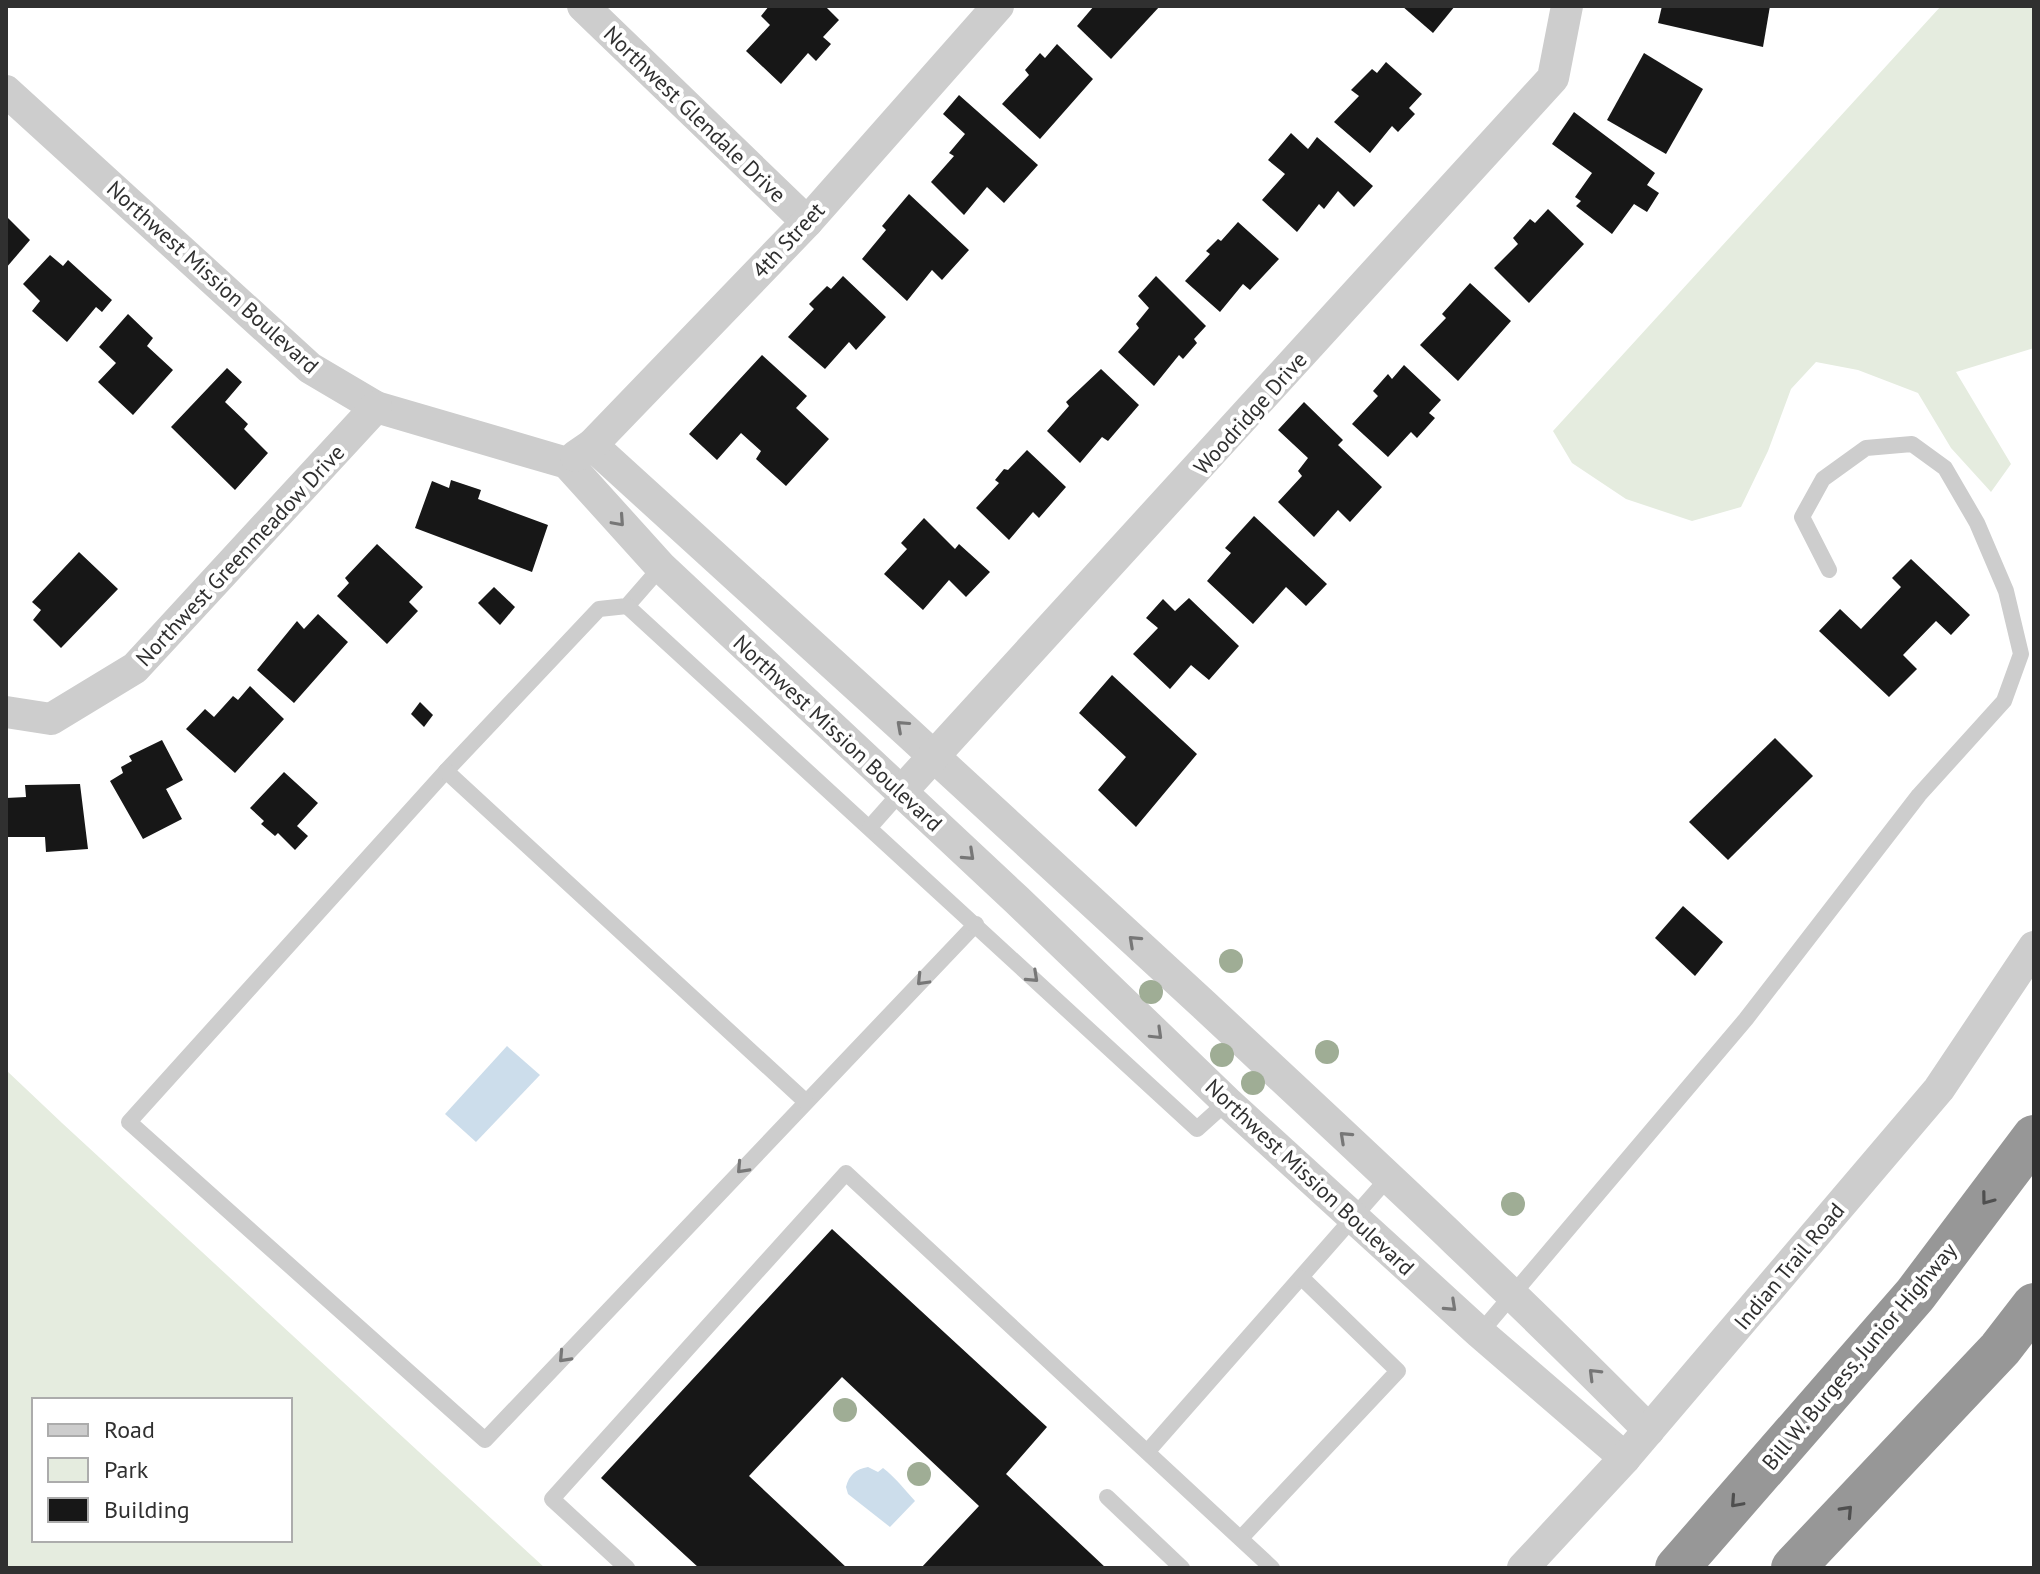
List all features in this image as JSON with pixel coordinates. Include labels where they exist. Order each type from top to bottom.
[{"type":"highway","name":"Bill W. Burgess, Junior Highway","points":[[1677,1568],[1915,1295],[2034,1137]]},
{"type":"highway","points":[[1793,1568],[2000,1349],[2034,1305]]},
{"type":"highway","points":[[2000,1349],[2034,1322]]},
{"type":"street","name":"Northwest Glendale Drive","points":[[583,6],[807,222]]},
{"type":"street","name":"4th Street","points":[[580,454],[807,222],[998,6]]},
{"type":"street","name":"Woodridge Drive","points":[[901,792],[937,757],[1553,78],[1566,11]]},
{"type":"street","name":"Northwest Mission Boulevard","points":[[6,91],[310,368],[376,407],[580,454],[937,757],[1513,1293],[1649,1430]]},
{"type":"street","name":"Northwest Greenmeadow Drive","points":[[6,712],[51,719],[135,668],[376,407]]},
{"type":"street","name":"Northwest Mission Boulevard","points":[[580,454],[661,567],[1227,1102],[1480,1333],[1625,1458]]},
{"type":"street","name":"Indian Trail Road","points":[[1523,1568],[1625,1458],[1939,1089],[2034,947]]},
{"type":"lane","points":[[1480,1333],[1746,1019],[1919,795],[2004,701],[2021,654],[2006,591],[1977,523],[1945,468],[1912,444],[1881,446],[1866,448],[1823,479],[1802,517],[1829,570]]},
{"type":"lane","points":[[661,567],[627,606],[599,609],[446,771],[129,1122],[485,1440],[976,924]]},
{"type":"lane","points":[[627,606],[1197,1129],[1227,1102]]},
{"type":"lane","points":[[446,771],[805,1101]]},
{"type":"lane","points":[[870,827],[901,792]]},
{"type":"lane","points":[[627,1568],[552,1499],[846,1173],[1272,1568]]},
{"type":"lane","points":[[1148,1451],[1389,1177]]},
{"type":"lane","points":[[1241,1538],[1398,1371],[1302,1278]]},
{"type":"lane","points":[[1107,1497],[1182,1568]]},
{"type":"green space","points":[[1941,6],[2034,6],[2034,348],[1956,372],[2011,464],[1991,492],[1951,448],[1918,393],[1858,370],[1816,362],[1791,389],[1768,451],[1741,507],[1692,521],[1626,499],[1572,463],[1553,431]]},
{"type":"green space","points":[[6,1070],[62,1123],[545,1568],[6,1568]]},
{"type":"water","points":[[507,1046],[540,1075],[476,1142],[445,1114]]},
{"type":"water","points":[[868,1467],[878,1472],[883,1468],[915,1501],[890,1527],[848,1494],[846,1487],[851,1476]]},
{"type":"building","points":[[769,6],[825,6],[839,20],[823,37],[831,44],[816,61],[808,53],[781,84],[746,51],[770,25],[761,16]]},
{"type":"building","points":[[1094,6],[1160,6],[1111,59],[1077,26]]},
{"type":"building","points":[[1402,6],[1455,6],[1433,33]]},
{"type":"building","points":[[1662,6],[1770,6],[1763,47],[1658,23]]},
{"type":"building","points":[[1057,44],[1093,79],[1040,139],[1002,104],[1029,75],[1025,70],[1040,53],[1045,58]]},
{"type":"building","points":[[1644,53],[1703,89],[1666,154],[1607,120]]},
{"type":"building","points":[[1386,62],[1422,94],[1409,108],[1415,114],[1398,132],[1392,126],[1370,153],[1334,122],[1359,96],[1351,90],[1372,69],[1377,73]]},
{"type":"building","points":[[959,95],[1038,165],[1004,203],[987,187],[964,215],[931,182],[954,156],[949,153],[965,134],[943,114]]},
{"type":"building","points":[[1574,112],[1655,173],[1647,185],[1659,193],[1647,212],[1634,204],[1612,234],[1576,206],[1581,201],[1575,197],[1592,173],[1552,144]]},
{"type":"building","points":[[1291,133],[1308,149],[1317,137],[1373,186],[1354,207],[1338,191],[1324,209],[1319,204],[1297,232],[1262,200],[1285,174],[1268,160]]},
{"type":"building","points":[[909,194],[969,250],[942,280],[932,270],[907,301],[862,259],[886,230],[882,226]]},
{"type":"building","points":[[1548,209],[1584,244],[1529,303],[1494,268],[1518,244],[1513,238],[1530,219],[1535,223]]},
{"type":"building","points":[[6,216],[30,240],[6,268]]},
{"type":"building","points":[[1238,222],[1279,259],[1250,290],[1243,284],[1220,312],[1185,281],[1210,254],[1206,251],[1218,239],[1221,241]]},
{"type":"building","points":[[50,255],[63,266],[68,260],[112,300],[102,312],[96,307],[67,342],[32,311],[40,301],[23,284]]},
{"type":"building","points":[[843,276],[886,317],[856,350],[849,342],[825,369],[788,337],[814,309],[809,304],[827,286],[831,289]]},
{"type":"building","points":[[1156,276],[1206,326],[1194,339],[1197,343],[1183,359],[1179,355],[1154,386],[1118,352],[1139,328],[1136,324],[1149,308],[1138,296]]},
{"type":"building","points":[[1470,283],[1511,321],[1458,381],[1420,345],[1446,318],[1442,314]]},
{"type":"building","points":[[128,314],[153,338],[147,346],[173,370],[133,415],[98,382],[116,363],[99,347]]},
{"type":"building","points":[[762,355],[807,396],[796,408],[829,439],[786,486],[756,459],[761,451],[741,433],[717,460],[689,434]]},
{"type":"building","points":[[1404,365],[1441,400],[1429,413],[1435,418],[1417,438],[1411,432],[1388,457],[1352,424],[1378,396],[1373,391],[1388,374],[1392,379]]},
{"type":"building","points":[[227,368],[242,382],[225,402],[248,424],[244,429],[268,453],[235,490],[171,427]]},
{"type":"building","points":[[1101,369],[1139,405],[1108,441],[1102,437],[1080,463],[1047,431],[1069,406],[1066,402]]},
{"type":"building","points":[[1304,402],[1343,440],[1338,445],[1382,487],[1350,522],[1338,510],[1314,537],[1278,502],[1302,476],[1298,471],[1308,458],[1278,430]]},
{"type":"building","points":[[1027,450],[1066,487],[1039,518],[1033,512],[1009,540],[976,508],[999,483],[995,480],[1004,469],[1008,470]]},
{"type":"building","points":[[451,480],[481,490],[478,499],[548,525],[532,572],[415,528],[432,481],[449,488]]},
{"type":"building","points":[[1254,516],[1327,584],[1306,606],[1286,587],[1253,624],[1207,581],[1231,553],[1225,548]]},
{"type":"building","points":[[924,518],[955,549],[959,544],[990,572],[966,597],[949,580],[923,610],[884,574],[907,549],[901,543]]},
{"type":"building","points":[[377,544],[423,587],[409,602],[418,611],[387,644],[337,596],[349,583],[345,578]]},
{"type":"building","points":[[79,552],[118,589],[61,648],[33,620],[41,610],[32,602]]},
{"type":"building","points":[[1911,559],[1970,615],[1951,635],[1936,621],[1903,655],[1917,669],[1889,697],[1819,631],[1840,609],[1861,629],[1901,587],[1892,578]]},
{"type":"building","points":[[494,587],[515,607],[500,625],[478,603]]},
{"type":"building","points":[[1189,598],[1239,646],[1209,680],[1191,665],[1170,689],[1133,654],[1158,628],[1146,618],[1163,599],[1175,611]]},
{"type":"building","points":[[318,614],[348,642],[294,703],[257,670],[297,621],[304,629]]},
{"type":"building","points":[[1112,675],[1197,754],[1136,827],[1098,790],[1126,757],[1079,713]]},
{"type":"building","points":[[250,686],[284,719],[235,773],[186,729],[205,709],[214,717],[233,696],[238,700]]},
{"type":"building","points":[[420,702],[433,715],[424,727],[411,714]]},
{"type":"building","points":[[1775,738],[1813,776],[1728,860],[1689,822]]},
{"type":"building","points":[[162,740],[183,780],[166,789],[182,819],[143,839],[110,781],[123,773],[121,767],[132,761],[129,756]]},
{"type":"building","points":[[284,772],[318,803],[297,826],[308,836],[295,850],[278,833],[275,836],[261,824],[264,821],[250,808]]},
{"type":"building","points":[[80,784],[88,849],[46,852],[45,837],[6,837],[6,798],[26,797],[25,785]]},
{"type":"building","points":[[1683,906],[1723,942],[1695,976],[1655,938]]},
{"type":"building","points":[[832,1229],[1047,1427],[1006,1474],[1106,1568],[921,1568],[979,1506],[842,1377],[749,1476],[847,1568],[699,1568],[601,1478]]}]
